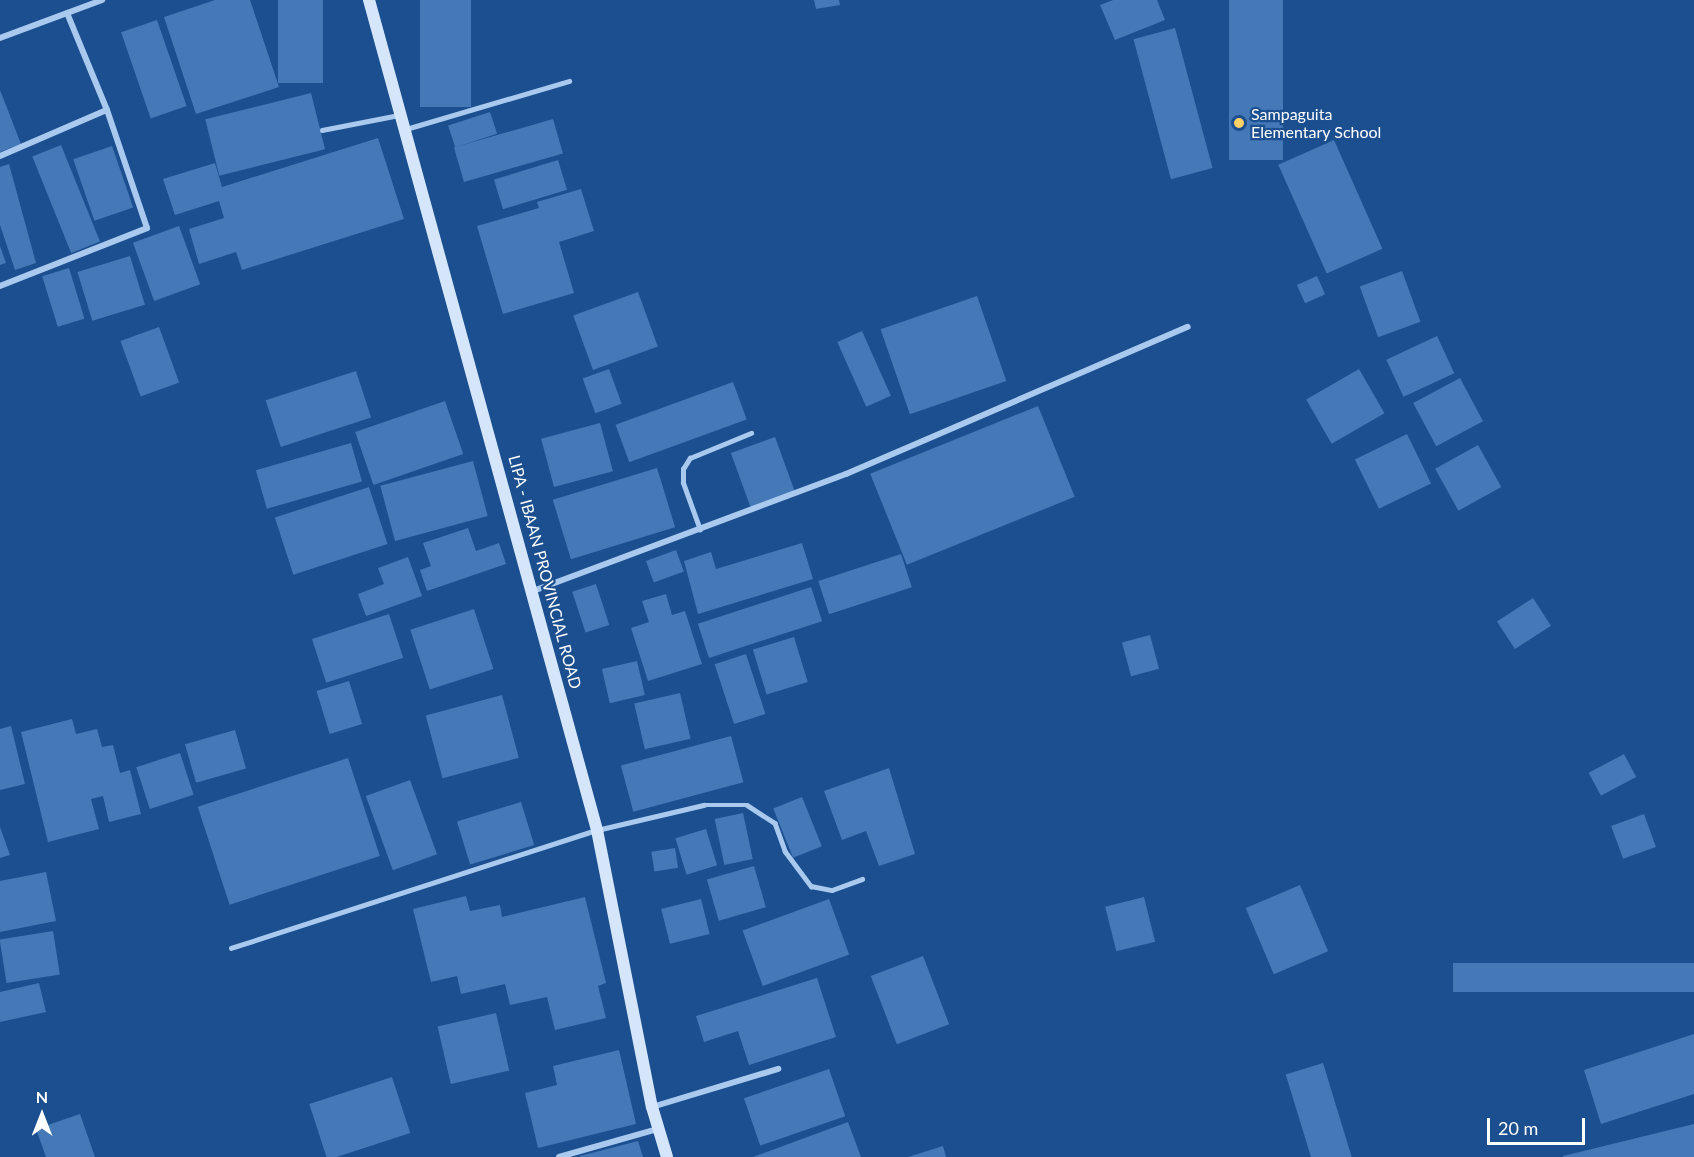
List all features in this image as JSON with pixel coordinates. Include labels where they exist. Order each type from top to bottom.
[{"type":"main road","name":"LIPA - IBAAN PROVINCIAL ROAD","points":[[369,0],[597,830],[652,1107],[667,1157]]},
{"type":"street","points":[[0,38],[102,0]]},
{"type":"street","points":[[0,286],[147,228],[108,110],[67,13]]},
{"type":"street","points":[[0,156],[108,110]]},
{"type":"street","points":[[533,591],[846,474],[1188,327]]},
{"type":"street","points":[[652,1107],[778,1068]]},
{"type":"street","points":[[559,1157],[657,1129]]},
{"type":"lane","points":[[404,130],[569,81]]},
{"type":"lane","points":[[322,130],[400,115]]},
{"type":"lane","points":[[699,530],[683,483],[683,470],[690,458],[751,433]]},
{"type":"lane","points":[[231,948],[597,830],[704,805],[747,805],[775,823],[785,851],[811,886],[832,890],[862,879]]},
{"type":"building","points":[[215,0],[250,0],[279,87],[196,114],[164,17]]},
{"type":"building","points":[[278,0],[323,0],[323,83],[278,83]]},
{"type":"building","points":[[420,0],[471,0],[471,107],[420,107]]},
{"type":"building","points":[[814,0],[839,0],[840,5],[816,9]]},
{"type":"building","points":[[1113,0],[1157,0],[1165,20],[1115,40],[1100,5]]},
{"type":"building","points":[[1229,0],[1283,0],[1283,160],[1229,160]]},
{"type":"building","points":[[157,20],[187,106],[151,118],[121,32]]},
{"type":"building","points":[[1175,28],[1213,168],[1171,179],[1133,39]]},
{"type":"building","points":[[0,90],[21,144],[0,152]]},
{"type":"building","points":[[311,93],[325,149],[219,176],[205,119]]},
{"type":"building","points":[[490,112],[497,134],[455,147],[448,126]]},
{"type":"building","points":[[553,119],[563,154],[464,182],[454,147]]},
{"type":"building","points":[[378,138],[404,219],[242,270],[236,252],[199,264],[189,229],[224,218],[219,201],[175,215],[163,179],[215,163],[222,187]]},
{"type":"building","points":[[1334,140],[1382,249],[1327,274],[1278,165]]},
{"type":"building","points":[[61,145],[100,241],[71,253],[32,157]]},
{"type":"building","points":[[112,146],[133,207],[94,221],[73,159]]},
{"type":"building","points":[[558,160],[567,190],[503,209],[494,180]]},
{"type":"building","points":[[9,164],[36,263],[15,270],[0,225],[0,167]]},
{"type":"building","points":[[581,189],[594,231],[559,242],[574,293],[503,314],[477,226],[539,208],[537,202]]},
{"type":"building","points":[[179,226],[200,284],[154,301],[133,243]]},
{"type":"building","points":[[0,246],[6,263],[0,265]]},
{"type":"building","points":[[130,256],[145,305],[92,321],[77,272]]},
{"type":"building","points":[[69,268],[84,319],[58,327],[42,276]]},
{"type":"building","points":[[1402,271],[1420,322],[1378,337],[1360,286]]},
{"type":"building","points":[[1317,276],[1325,294],[1305,303],[1297,285]]},
{"type":"building","points":[[638,292],[658,347],[593,370],[573,316]]},
{"type":"building","points":[[977,296],[1006,381],[910,414],[881,329]]},
{"type":"building","points":[[159,327],[179,382],[141,396],[120,341]]},
{"type":"building","points":[[862,331],[891,396],[866,407],[837,342]]},
{"type":"building","points":[[1437,336],[1454,373],[1404,397],[1386,360]]},
{"type":"building","points":[[609,369],[622,404],[595,413],[583,379]]},
{"type":"building","points":[[1359,369],[1384,413],[1332,444],[1306,400]]},
{"type":"building","points":[[356,371],[371,418],[281,447],[266,400]]},
{"type":"building","points":[[1460,378],[1483,421],[1436,446],[1413,403]]},
{"type":"building","points":[[733,382],[747,420],[629,462],[616,425]]},
{"type":"building","points":[[445,401],[463,454],[373,485],[355,432]]},
{"type":"building","points":[[1038,406],[1075,497],[907,565],[870,474]]},
{"type":"building","points":[[600,423],[613,471],[554,487],[541,439]]},
{"type":"building","points":[[1407,434],[1431,483],[1379,509],[1355,459]]},
{"type":"building","points":[[775,437],[795,492],[751,508],[731,453]]},
{"type":"building","points":[[351,443],[362,481],[267,509],[256,470]]},
{"type":"building","points":[[1478,445],[1501,487],[1458,511],[1435,469]]},
{"type":"building","points":[[473,461],[488,516],[395,541],[380,486]]},
{"type":"building","points":[[657,468],[675,527],[571,559],[553,500]]},
{"type":"building","points":[[369,487],[388,544],[293,575],[275,518]]},
{"type":"building","points":[[468,528],[476,551],[499,543],[506,564],[427,591],[420,570],[431,566],[423,543]]},
{"type":"building","points":[[802,543],[813,579],[698,614],[684,561],[711,552],[716,569]]},
{"type":"building","points":[[676,550],[684,572],[654,583],[646,561]]},
{"type":"building","points":[[901,554],[912,587],[829,614],[818,581]]},
{"type":"building","points":[[408,557],[422,596],[366,616],[358,594],[384,584],[378,568]]},
{"type":"building","points":[[596,584],[609,625],[586,633],[572,592]]},
{"type":"building","points":[[811,587],[822,621],[709,658],[698,624]]},
{"type":"building","points":[[666,594],[672,615],[685,611],[702,664],[648,681],[631,628],[649,622],[642,601]]},
{"type":"building","points":[[1533,598],[1551,626],[1515,649],[1497,621]]},
{"type":"building","points":[[474,609],[493,669],[430,690],[410,630]]},
{"type":"building","points":[[389,614],[403,658],[326,683],[312,639]]},
{"type":"building","points":[[1150,635],[1159,669],[1131,676],[1122,643]]},
{"type":"building","points":[[794,637],[808,682],[767,695],[753,650]]},
{"type":"building","points":[[746,654],[765,714],[734,724],[715,664]]},
{"type":"building","points":[[637,661],[645,695],[610,703],[602,669]]},
{"type":"building","points":[[349,681],[362,724],[330,734],[316,691]]},
{"type":"building","points":[[680,693],[691,739],[645,749],[634,704]]},
{"type":"building","points":[[502,695],[519,758],[443,778],[426,715]]},
{"type":"building","points":[[72,719],[76,734],[97,729],[102,747],[113,745],[120,773],[130,770],[141,814],[109,822],[103,796],[91,799],[99,829],[48,842],[21,732]]},
{"type":"building","points":[[11,726],[25,784],[0,790],[0,729]]},
{"type":"building","points":[[235,730],[246,768],[196,783],[185,744]]},
{"type":"building","points":[[731,736],[743,782],[633,812],[621,766]]},
{"type":"building","points":[[180,753],[194,795],[150,809],[136,767]]},
{"type":"building","points":[[1624,754],[1636,777],[1601,796],[1589,773]]},
{"type":"building","points":[[348,758],[380,856],[230,905],[198,807]]},
{"type":"building","points":[[889,768],[915,854],[879,866],[866,831],[842,840],[824,791]]},
{"type":"building","points":[[410,780],[437,854],[393,870],[366,796]]},
{"type":"building","points":[[802,797],[822,846],[793,858],[773,809]]},
{"type":"building","points":[[521,802],[534,845],[470,865],[457,822]]},
{"type":"building","points":[[743,813],[753,859],[724,865],[715,819]]},
{"type":"building","points":[[1644,814],[1656,847],[1623,859],[1611,826]]},
{"type":"building","points":[[0,827],[10,855],[0,858]]},
{"type":"building","points":[[706,829],[717,865],[687,875],[675,838]]},
{"type":"building","points":[[675,848],[678,868],[654,872],[651,852]]},
{"type":"building","points":[[754,866],[766,907],[719,921],[707,880]]},
{"type":"building","points":[[46,872],[56,921],[0,932],[0,881]]},
{"type":"building","points":[[1300,885],[1328,951],[1274,974],[1246,908]]},
{"type":"building","points":[[466,896],[470,911],[500,905],[502,917],[585,897],[606,983],[598,986],[606,1018],[555,1030],[547,997],[510,1005],[505,984],[461,994],[457,976],[431,982],[413,909]]},
{"type":"building","points":[[1144,897],[1155,942],[1116,951],[1105,907]]},
{"type":"building","points":[[701,899],[710,934],[670,944],[661,909]]},
{"type":"building","points":[[829,899],[849,954],[763,986],[743,930]]},
{"type":"building","points":[[53,931],[60,974],[7,983],[0,939]]},
{"type":"building","points":[[923,956],[949,1024],[897,1044],[871,976]]},
{"type":"building","points":[[1453,963],[1694,963],[1694,992],[1453,992]]},
{"type":"building","points":[[817,978],[836,1037],[749,1065],[738,1031],[704,1042],[696,1016]]},
{"type":"building","points":[[39,983],[46,1012],[0,1022],[0,992]]},
{"type":"building","points":[[496,1013],[509,1070],[451,1084],[438,1026]]},
{"type":"building","points":[[1694,1034],[1694,1094],[1601,1124],[1584,1070]]},
{"type":"building","points":[[619,1050],[636,1124],[538,1148],[525,1093],[557,1085],[553,1066]]},
{"type":"building","points":[[1323,1063],[1352,1157],[1311,1157],[1286,1074]]},
{"type":"building","points":[[829,1069],[845,1116],[760,1146],[744,1098]]},
{"type":"building","points":[[392,1077],[410,1133],[337,1157],[327,1157],[309,1104]]},
{"type":"building","points":[[80,1114],[95,1157],[46,1157],[36,1129]]},
{"type":"building","points":[[848,1122],[861,1157],[753,1157]]},
{"type":"building","points":[[1694,1124],[1694,1157],[1563,1157],[1563,1156]]},
{"type":"building","points":[[638,1141],[643,1157],[580,1157],[580,1156]]},
{"type":"building","points":[[943,1146],[946,1157],[908,1157]]},
{"type":"place","name":"Sampaguita Elementary School","points":[[1239,123]]}]
